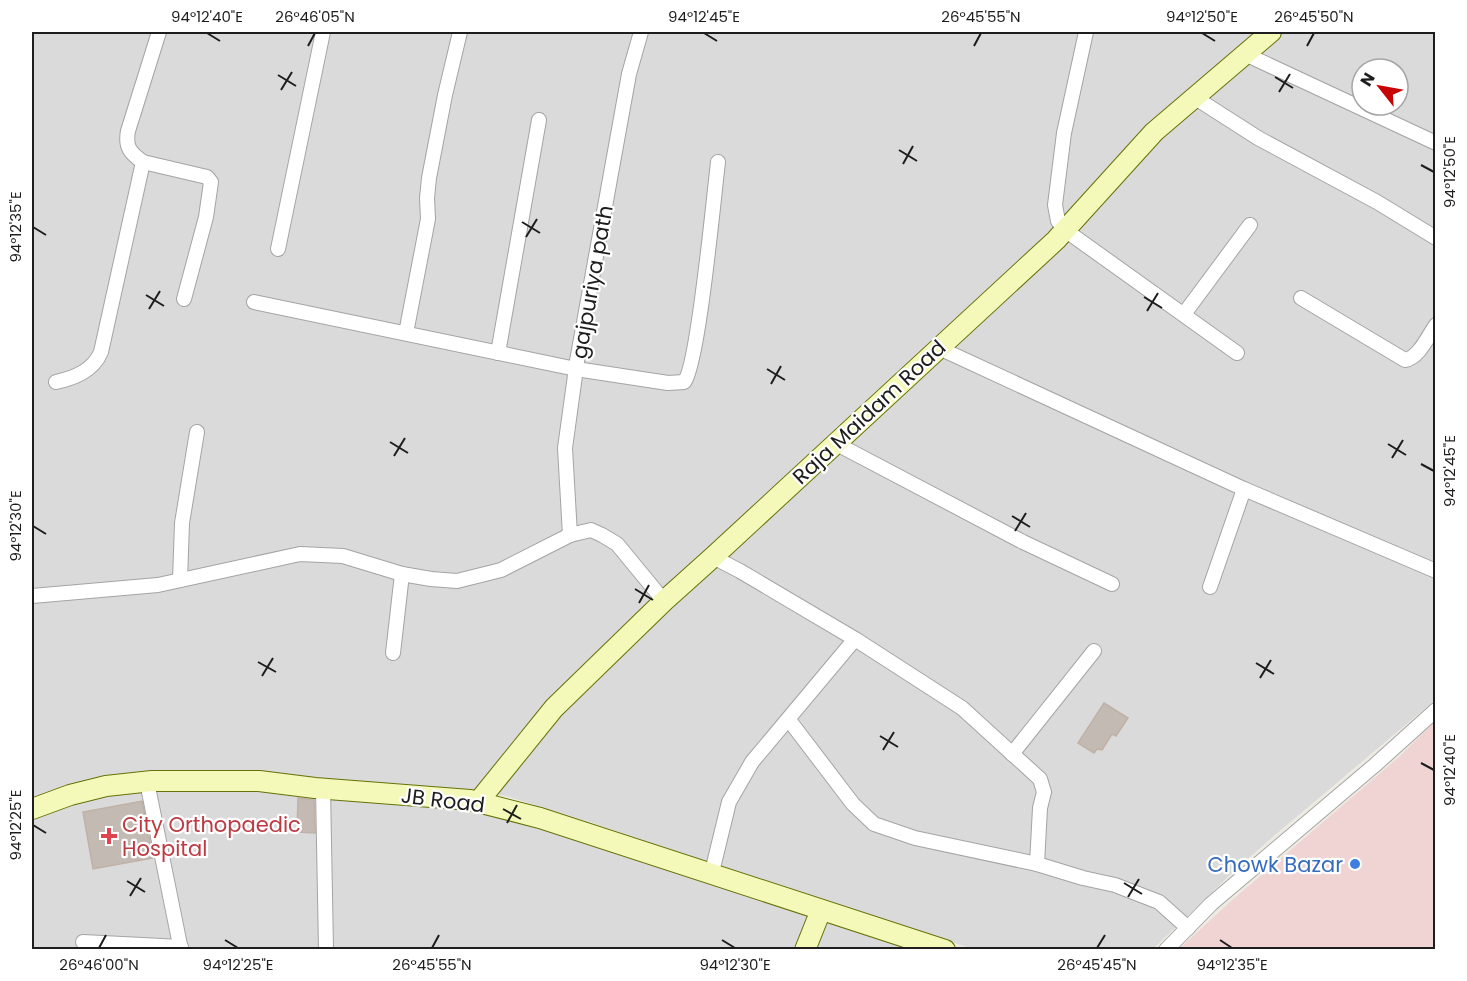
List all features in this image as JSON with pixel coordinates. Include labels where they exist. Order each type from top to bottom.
[{"type":"street","points":[[159,32],[126,139],[129,150],[143,162],[207,177],[211,182],[206,216],[184,299]]},
{"type":"street","points":[[278,249],[323,32]]},
{"type":"street","points":[[406,333],[428,219],[429,178],[460,32]]},
{"type":"street","name":"gajpuriya path","points":[[570,535],[565,448],[576,369],[629,74],[641,32]]},
{"type":"street","points":[[1086,32],[1064,133],[1054,205],[1058,221],[1065,230],[1237,353]]},
{"type":"street","name":"Raja Maidam Road","points":[[478,802],[554,708],[663,601],[1065,230],[1154,132],[1271,32]]},
{"type":"street","points":[[1245,54],[1436,143]]},
{"type":"street","points":[[1194,97],[1274,147],[1377,202],[1436,238]]},
{"type":"street","points":[[498,352],[539,120]]},
{"type":"street","points":[[56,382],[73,378],[86,371],[98,358],[143,162]]},
{"type":"street","points":[[254,302],[576,369],[677,384],[687,379],[697,333],[718,162]]},
{"type":"street","points":[[1184,314],[1250,225]]},
{"type":"street","points":[[1301,298],[1405,360],[1410,360],[1417,354],[1436,325]]},
{"type":"street","points":[[939,348],[1244,489],[1436,571]]},
{"type":"street","points":[[180,580],[182,523],[197,432]]},
{"type":"street","points":[[835,443],[1023,542],[1112,584]]},
{"type":"street","points":[[1210,587],[1244,489]]},
{"type":"street","points":[[32,596],[158,585],[300,554],[343,556],[402,574],[457,581],[480,577],[519,562],[570,535],[591,530],[617,544],[663,601]]},
{"type":"street","points":[[713,557],[855,639],[962,708],[1040,779],[1044,792],[1038,822],[1037,864]]},
{"type":"street","points":[[393,653],[402,574]]},
{"type":"street","points":[[712,872],[729,802],[738,784],[752,762],[855,639]]},
{"type":"street","points":[[1012,754],[1094,651]]},
{"type":"street","points":[[1166,950],[1211,904],[1375,765],[1436,710]]},
{"type":"street","points":[[789,720],[853,804],[874,824],[915,838],[1037,864],[1115,885],[1159,902],[1188,928]]},
{"type":"street","name":"JB Road","points":[[32,809],[70,795],[106,786],[147,782],[259,781],[478,802],[540,818],[712,872],[916,945],[945,950]]},
{"type":"street","points":[[83,942],[181,948],[147,782]]},
{"type":"street","points":[[323,788],[326,950]]},
{"type":"street","points":[[805,950],[821,910]]},
{"type":"shaded area","points":[[32,32],[1435,32],[1435,700],[1235,870],[1153,949],[974,949],[885,922],[596,824],[506,796],[474,791],[270,774],[32,802]]},
{"type":"shaded area","name":"Chowk Bazar","points":[[1435,721],[1435,949],[1179,949],[1230,902],[1400,756]]},
{"type":"shaded area","points":[[235,787],[470,808],[532,823],[808,915],[796,950],[32,950],[32,821],[85,799],[147,790]]},
{"type":"shaded area","points":[[827,919],[912,950],[815,950]]},
{"type":"building","points":[[1104,703],[1128,718],[1116,736],[1112,734],[1102,750],[1097,749],[1094,753],[1078,743]]},
{"type":"building","points":[[298,798],[314,800],[315,833],[297,832]]},
{"type":"building","points":[[142,801],[153,858],[93,869],[83,812]]},
{"type":"place","name":"City Orthopaedic Hospital","points":[[109,836]]},
{"type":"place","name":"Chowk Bazar","points":[[1355,864]]}]
